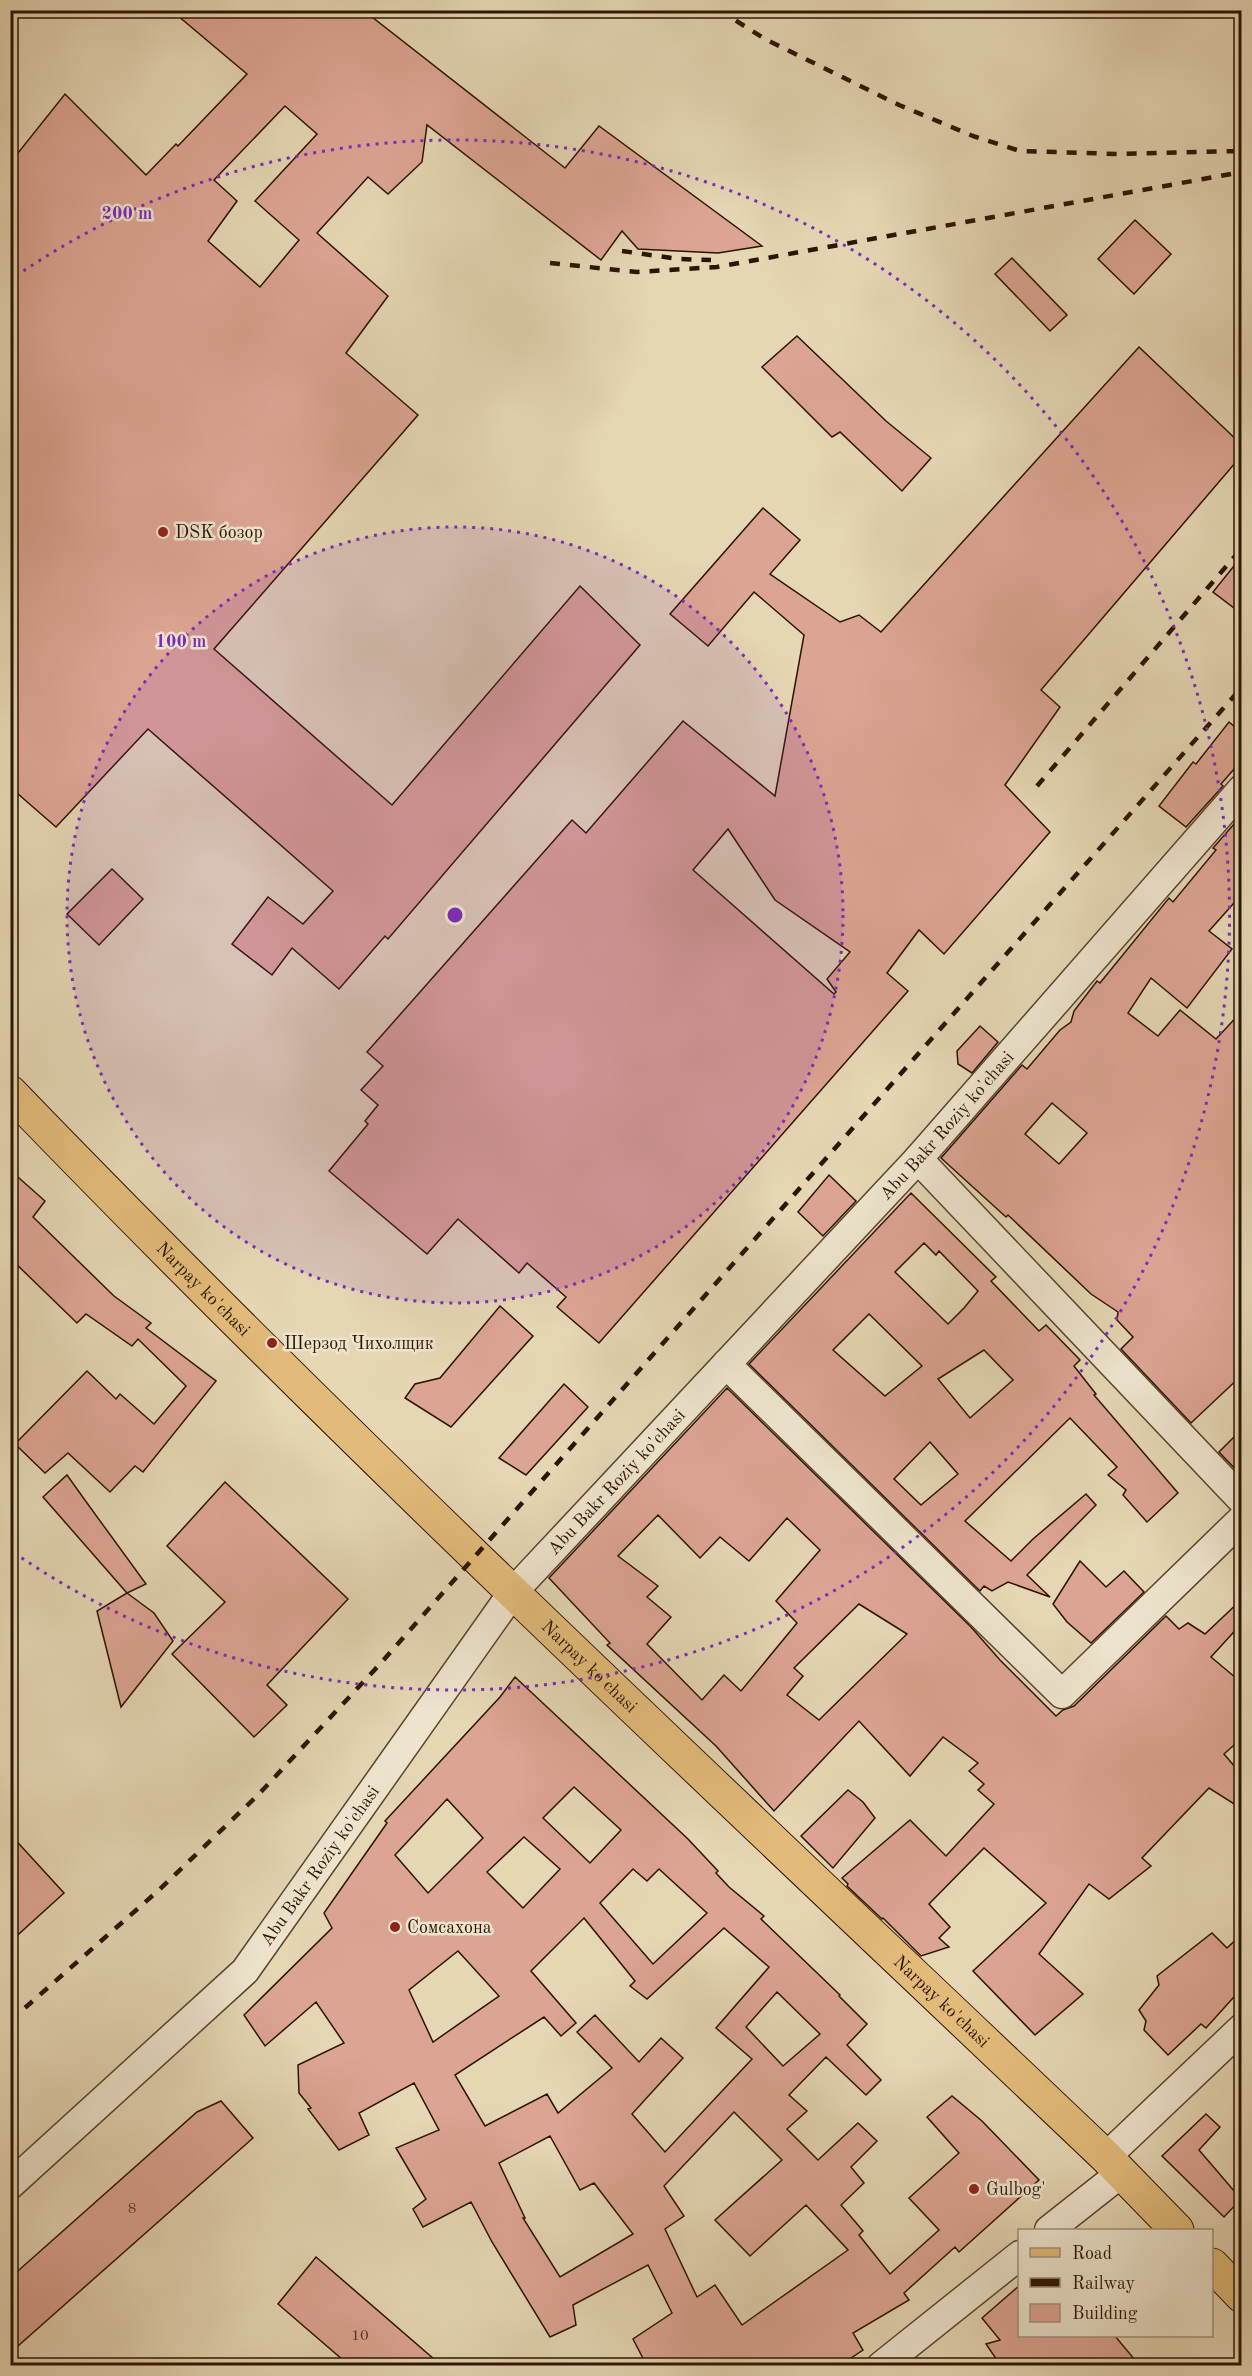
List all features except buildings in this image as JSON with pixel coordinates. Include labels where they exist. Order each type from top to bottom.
[{"type":"main road","name":"Narpay ko'chasi","points":[[10,1092],[162,1249],[513,1592],[1113,2165],[1176,2229]]},
{"type":"main road","points":[[1213,2266],[1242,2296]]},
{"type":"street","name":"Abu Bakr Roziy ko'chasi","points":[[10,2185],[245,1971],[513,1592],[918,1159],[1242,789]]},
{"type":"street","points":[[918,1159],[1242,1500]]},
{"type":"street","points":[[726,1364],[1062,1694],[1242,1520]]},
{"type":"street","points":[[1050,2229],[1242,2028]]},
{"type":"street","points":[[881,2366],[1018,2256]]},
{"type":"railway","points":[[719,10],[765,39],[899,105],[973,136],[1020,151],[1118,154],[1242,151]]},
{"type":"railway","points":[[550,263],[637,272],[717,267],[1242,172]]},
{"type":"railway","points":[[622,251],[679,259],[711,260]]},
{"type":"railway","points":[[1037,786],[1242,548]]},
{"type":"railway","points":[[10,2021],[159,1890],[259,1794],[380,1664],[1242,687]]},
{"type":"place","name":"DSK бозор","points":[[163,532]]},
{"type":"place","name":"Шерзод Чихолщик","points":[[272,1343]]},
{"type":"place","name":"Сомсахона","points":[[395,1927]]},
{"type":"place","name":"Gulbog'","points":[[974,2189]]}]
